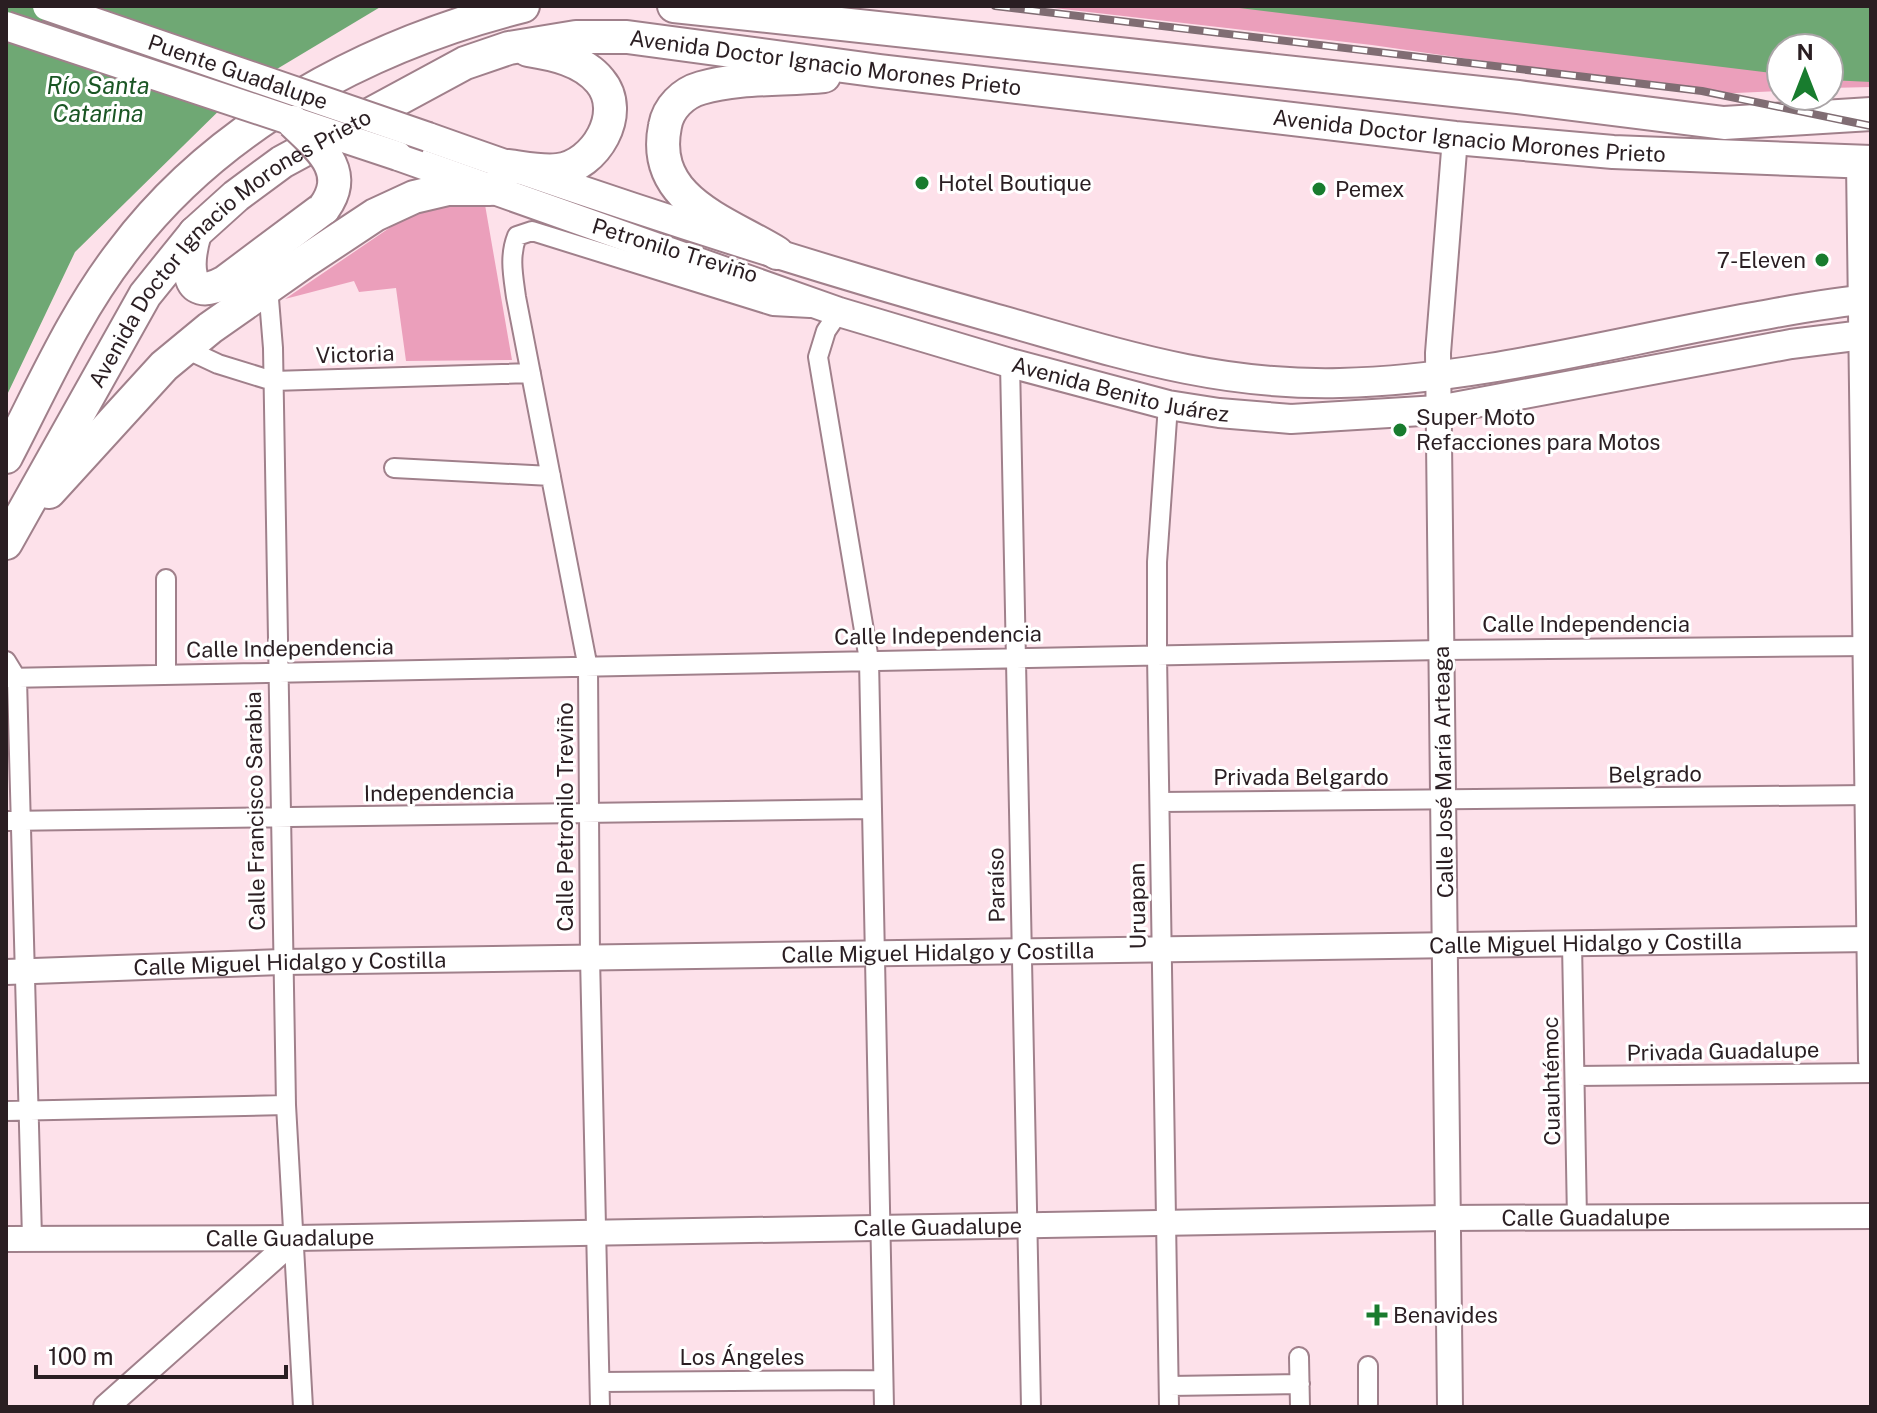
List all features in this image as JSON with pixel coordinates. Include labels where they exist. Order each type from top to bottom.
[{"type":"highway","points":[[440,28],[468,6]]},
{"type":"highway","points":[[6,457],[102,279],[144,224],[216,154],[270,115],[368,61],[440,28],[523,6]]},
{"type":"highway","name":"Avenida Doctor Ignacio Morones Prieto","points":[[674,6],[1518,97],[1724,123],[1871,114]]},
{"type":"highway","name":"Avenida Doctor Ignacio Morones Prieto","points":[[11,534],[145,295],[195,233],[282,162],[465,63],[509,48],[576,37],[627,37],[880,71],[1455,138],[1629,153],[1865,162]]},
{"type":"highway","points":[[11,534],[134,397],[186,349],[268,287],[375,215],[414,197],[499,178],[558,170],[584,160],[602,140],[610,114],[608,93],[584,67],[544,53],[509,48]]},
{"type":"highway","points":[[777,253],[698,207],[669,179],[663,162],[666,120],[684,95],[699,88],[733,82],[880,71]]},
{"type":"highway","points":[[195,233],[188,259],[188,273],[197,284],[212,287],[225,282],[324,208],[335,189],[335,173],[324,152],[293,122]]},
{"type":"highway","points":[[1524,144],[1559,137],[1724,123]]},
{"type":"main road","name":"Puente Guadalupe","points":[[47,6],[428,137]]},
{"type":"main road","name":"Puente Guadalupe","points":[[6,26],[398,156]]},
{"type":"main road","name":"Avenida Benito Juárez","points":[[428,137],[499,178],[830,308],[1010,363],[1168,405],[1291,419],[1438,410],[1791,344],[1866,335]]},
{"type":"main road","name":"Avenida Benito Juárez","points":[[398,156],[499,178],[777,253],[1177,370],[1264,383],[1343,383],[1438,376],[1866,300]]},
{"type":"main road","points":[[830,308],[878,285]]},
{"type":"street","name":"Calle José María Arteaga","points":[[1450,1407],[1438,376],[1440,300],[1455,138]]},
{"type":"street","points":[[1865,162],[1871,1060]]},
{"type":"street","name":"Petronilo Treviño","points":[[517,236],[532,231],[773,306],[830,308]]},
{"type":"street","name":"Calle Petronilo Treviño","points":[[517,236],[512,269],[588,668],[590,957],[599,1232],[600,1407]]},
{"type":"street","name":"Calle Francisco Sarabia","points":[[268,287],[273,381],[286,1105],[296,1238],[303,1407]]},
{"type":"street","points":[[830,308],[818,357],[869,660],[884,1407]]},
{"type":"street","name":"Victoria","points":[[186,349],[218,364],[273,381],[531,373]]},
{"type":"street","name":"Paraíso","points":[[1010,363],[1031,1407]]},
{"type":"street","name":"Uruapan","points":[[1168,405],[1157,562],[1157,655],[1169,1407]]},
{"type":"street","points":[[394,468],[551,476]]},
{"type":"street","points":[[166,579],[166,673]]},
{"type":"street","name":"Calle Independencia","points":[[11,679],[166,673],[588,668],[869,660],[1867,646]]},
{"type":"street","points":[[6,661],[11,679],[16,971],[29,1111],[32,1238]]},
{"type":"street","name":"Belgrado","points":[[1442,801],[1868,795]]},
{"type":"street","name":"Privada Belgardo","points":[[1160,802],[1442,801]]},
{"type":"street","name":"Independencia","points":[[12,820],[872,809]]},
{"type":"street","name":"Calle Miguel Hidalgo y Costilla","points":[[16,971],[282,962],[1870,939]]},
{"type":"street","name":"Cuauhtémoc","points":[[1572,943],[1577,1219]]},
{"type":"street","name":"Privada Guadalupe","points":[[1575,1076],[1871,1073]]},
{"type":"street","points":[[6,1111],[286,1105]]},
{"type":"street","name":"Calle Guadalupe","points":[[6,1239],[1026,1228],[1446,1218],[1871,1216]]},
{"type":"street","points":[[106,1407],[296,1238]]},
{"type":"street","points":[[1299,1357],[1300,1407]]},
{"type":"street","points":[[1368,1366],[1368,1404]]},
{"type":"street","name":"Los Ángeles","points":[[600,1382],[883,1380]]},
{"type":"street","points":[[1169,1386],[1300,1384]]},
{"type":"shaded area","points":[[1037,6],[1871,6],[1871,87],[1845,88],[1845,32],[1765,32],[1765,92],[1713,94],[1372,45]]},
{"type":"shaded area","points":[[484,199],[512,360],[406,361],[396,288],[359,292],[354,281],[285,299],[404,218],[436,203]]},
{"type":"water","name":"Río Santa Catarina","points":[[6,6],[382,6],[237,93],[75,252],[6,397]]},
{"type":"water","points":[[1223,6],[1871,6],[1871,82],[1845,81],[1845,32],[1765,32],[1765,72]]},
{"type":"railway","points":[[995,6],[1702,91],[1871,126]]},
{"type":"place","name":"Hotel Boutique","points":[[922,183]]},
{"type":"place","name":"Pemex","points":[[1319,189]]},
{"type":"place","name":"7-Eleven","points":[[1822,260]]},
{"type":"place","name":"Super Moto Refacciones para Motos","points":[[1400,430]]},
{"type":"place","name":"Benavides","points":[[1377,1315]]}]
